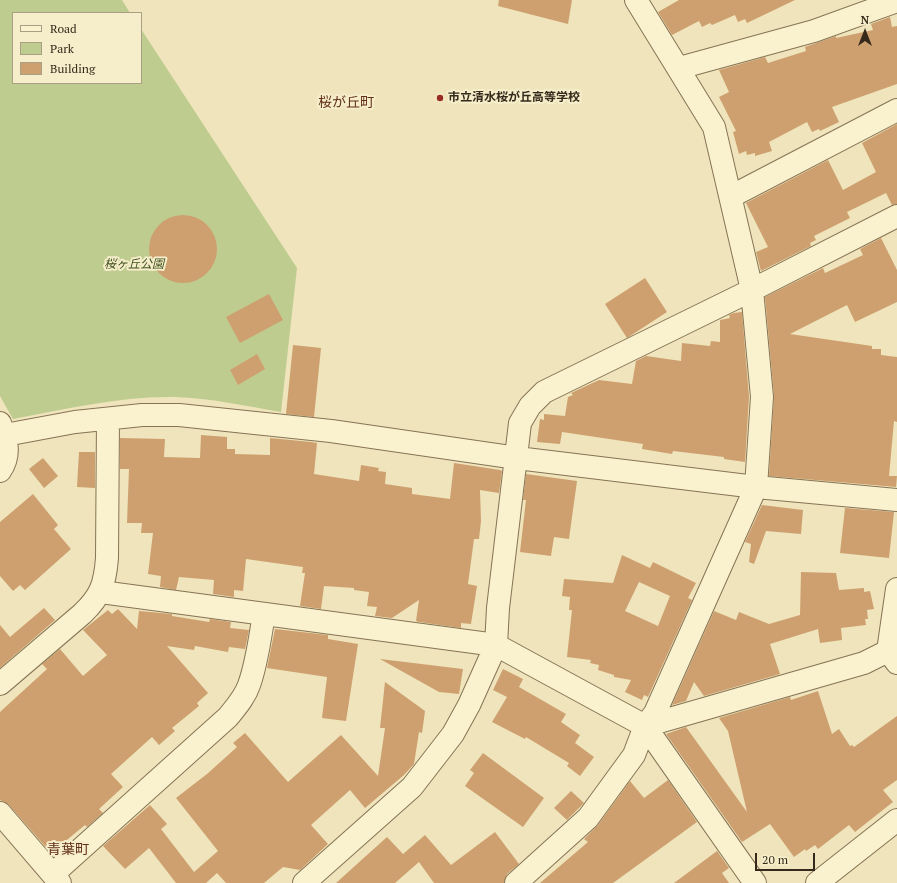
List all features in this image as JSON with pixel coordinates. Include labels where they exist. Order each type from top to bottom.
[{"type":"street","points":[[516,883],[588,818],[634,754],[645,726],[655,713],[756,487],[762,397],[752,290],[732,196],[714,127],[636,0]]},
{"type":"street","points":[[679,68],[814,31],[897,1]]},
{"type":"street","points":[[732,196],[897,110]]},
{"type":"street","points":[[304,883],[412,786],[437,757],[453,734],[469,705],[496,645],[498,608],[520,423],[530,406],[544,392],[752,290],[897,216]]},
{"type":"street","points":[[0,472],[6,463],[8,450],[2,432],[142,415],[179,415],[220,418],[331,431],[517,458],[756,487],[897,500]]},
{"type":"street","points":[[0,684],[82,614],[101,592],[107,558],[108,419]]},
{"type":"street","points":[[645,726],[864,663],[892,657],[897,589]]},
{"type":"street","points":[[101,592],[496,645],[645,726],[755,883]]},
{"type":"street","points":[[0,813],[57,879],[228,716],[241,701],[249,686],[253,671],[264,614]]},
{"type":"street","points":[[817,883],[897,820]]},
{"type":"green space","name":"桜ヶ丘公園","points":[[0,0],[122,0],[129,12],[12,12],[12,84],[142,84],[142,31],[297,268],[281,412],[201,399],[154,397],[94,404],[13,419],[0,396]]},
{"type":"building","points":[[499,0],[572,0],[568,24],[498,6]]},
{"type":"building","points":[[679,0],[795,0],[747,23],[745,19],[738,22],[735,15],[712,25],[710,23],[702,27],[699,21],[672,35],[658,12]]},
{"type":"building","points":[[890,17],[892,27],[897,26],[897,84],[832,107],[839,122],[820,131],[819,129],[812,132],[807,122],[769,142],[772,151],[755,156],[755,153],[747,155],[746,151],[739,154],[733,132],[736,131],[719,97],[729,92],[719,70],[765,57],[768,63],[806,51],[805,47],[836,36],[836,38],[873,30],[871,24]]},
{"type":"building","points":[[897,124],[897,204],[892,205],[886,193],[847,212],[850,218],[814,236],[816,240],[810,243],[811,246],[761,271],[756,252],[768,247],[746,203],[828,160],[843,190],[876,172],[862,143]]},
{"type":"building","points":[[176,215],[190,215],[202,220],[212,230],[217,242],[217,256],[212,268],[202,278],[190,283],[176,283],[164,278],[154,268],[149,256],[149,242],[154,230],[164,220]]},
{"type":"building","points":[[881,238],[897,270],[897,302],[855,322],[847,305],[790,334],[872,346],[872,349],[881,349],[881,355],[897,357],[897,422],[894,421],[889,476],[897,476],[896,487],[769,476],[774,396],[765,297],[823,268],[825,273],[863,255],[860,249]]},
{"type":"building","points":[[645,278],[667,312],[627,338],[605,304]]},
{"type":"building","points":[[269,294],[283,320],[240,343],[226,317]]},
{"type":"building","points":[[742,312],[749,397],[745,462],[724,459],[724,457],[673,451],[672,454],[642,449],[643,444],[562,432],[560,444],[537,442],[540,419],[544,420],[544,414],[565,416],[568,397],[573,395],[571,393],[599,380],[632,384],[636,361],[646,356],[681,361],[682,343],[710,346],[711,341],[720,342],[720,320],[730,318],[729,315],[734,313]]},
{"type":"building","points":[[293,345],[321,348],[314,417],[286,414]]},
{"type":"building","points":[[257,354],[265,369],[238,385],[230,370]]},
{"type":"building","points":[[201,435],[227,437],[227,449],[235,449],[235,454],[270,455],[270,438],[317,443],[314,474],[359,481],[361,465],[379,468],[378,471],[386,472],[385,484],[412,488],[412,494],[450,499],[454,463],[502,471],[499,493],[480,490],[481,521],[479,539],[474,539],[468,584],[477,586],[471,624],[461,623],[461,628],[416,621],[419,600],[392,618],[375,616],[377,607],[367,606],[369,592],[354,590],[354,588],[324,586],[321,609],[300,606],[305,573],[302,573],[303,567],[246,559],[243,591],[234,590],[234,597],[213,594],[214,580],[179,577],[176,590],[160,587],[161,576],[148,574],[153,533],[141,533],[142,523],[127,523],[129,469],[120,469],[120,438],[165,439],[164,457],[200,458]]},
{"type":"building","points":[[79,452],[95,452],[95,488],[77,487]]},
{"type":"building","points":[[43,458],[58,476],[44,488],[29,469]]},
{"type":"building","points":[[526,474],[577,481],[569,539],[554,537],[551,556],[520,552],[526,500],[523,500]]},
{"type":"building","points":[[33,494],[58,525],[54,529],[71,549],[25,590],[20,585],[13,591],[0,576],[0,522]]},
{"type":"building","points":[[762,505],[803,510],[801,534],[766,531],[754,564],[749,562],[751,544],[745,542]]},
{"type":"building","points":[[845,508],[894,512],[889,558],[840,553]]},
{"type":"building","points":[[622,555],[650,568],[653,562],[696,583],[688,598],[692,600],[648,697],[644,695],[642,700],[625,692],[631,680],[614,677],[614,675],[598,670],[599,665],[590,663],[591,660],[567,657],[572,610],[569,610],[570,597],[562,596],[564,579],[613,583]],"holes":[[[639,582],[670,596],[658,626],[625,611]]]},
{"type":"building","points":[[801,572],[836,573],[839,590],[864,588],[864,592],[870,591],[874,609],[867,610],[868,619],[865,619],[866,625],[841,628],[842,640],[820,643],[818,629],[770,644],[780,674],[704,696],[694,682],[686,701],[672,705],[714,611],[736,620],[739,612],[769,624],[800,615]]},
{"type":"building","points":[[44,608],[55,620],[0,668],[0,625],[10,637]]},
{"type":"building","points":[[118,609],[137,629],[139,611],[172,614],[172,616],[209,622],[210,619],[231,622],[230,628],[249,630],[245,649],[229,647],[228,652],[195,646],[194,650],[167,646],[208,693],[197,703],[199,706],[172,728],[175,731],[159,745],[152,737],[111,774],[123,787],[99,809],[103,813],[87,827],[85,825],[51,853],[9,805],[0,800],[0,712],[47,669],[42,664],[60,649],[83,676],[107,655],[83,630],[108,610],[112,614]]},
{"type":"building","points":[[275,629],[328,635],[328,639],[358,644],[346,721],[322,718],[327,677],[267,668]]},
{"type":"building","points":[[380,659],[463,669],[459,694],[439,692]]},
{"type":"building","points":[[503,669],[523,679],[519,687],[566,714],[561,722],[580,735],[575,743],[594,757],[580,776],[567,766],[569,763],[526,737],[525,739],[492,722],[507,697],[493,690]]},
{"type":"building","points":[[385,682],[425,711],[422,733],[419,732],[414,764],[404,775],[365,808],[350,790],[311,825],[328,844],[300,870],[283,867],[264,883],[226,883],[217,873],[206,883],[176,883],[149,848],[125,869],[103,846],[150,805],[167,824],[161,829],[194,872],[218,851],[176,798],[207,774],[237,747],[233,743],[245,733],[288,782],[341,735],[378,776],[385,728],[380,728]]},
{"type":"building","points":[[818,691],[832,734],[839,729],[850,746],[852,745],[854,747],[897,716],[897,780],[883,790],[893,802],[855,832],[849,825],[818,849],[815,845],[806,851],[805,849],[794,857],[770,824],[742,842],[666,734],[686,727],[747,812],[728,731],[719,718],[790,697],[791,700]]},
{"type":"building","points":[[483,753],[544,798],[523,827],[465,786],[474,773],[470,770]]},
{"type":"building","points":[[668,780],[697,822],[613,883],[540,883],[588,842],[584,839],[598,825],[630,781],[644,798]]},
{"type":"building","points":[[571,791],[584,803],[567,820],[554,808]]},
{"type":"building","points":[[495,832],[519,864],[507,874],[504,883],[434,883],[419,862],[395,883],[336,883],[387,837],[403,854],[425,835],[451,865]]},
{"type":"building","points":[[717,851],[729,868],[722,873],[729,883],[674,883]]},
{"type":"place","name":"市立清水桜が丘高等学校","points":[[440,98]]},
{"type":"district","name":"桜が丘町","points":[[346,103]]},
{"type":"district","name":"青葉町","points":[[68,850]]}]
